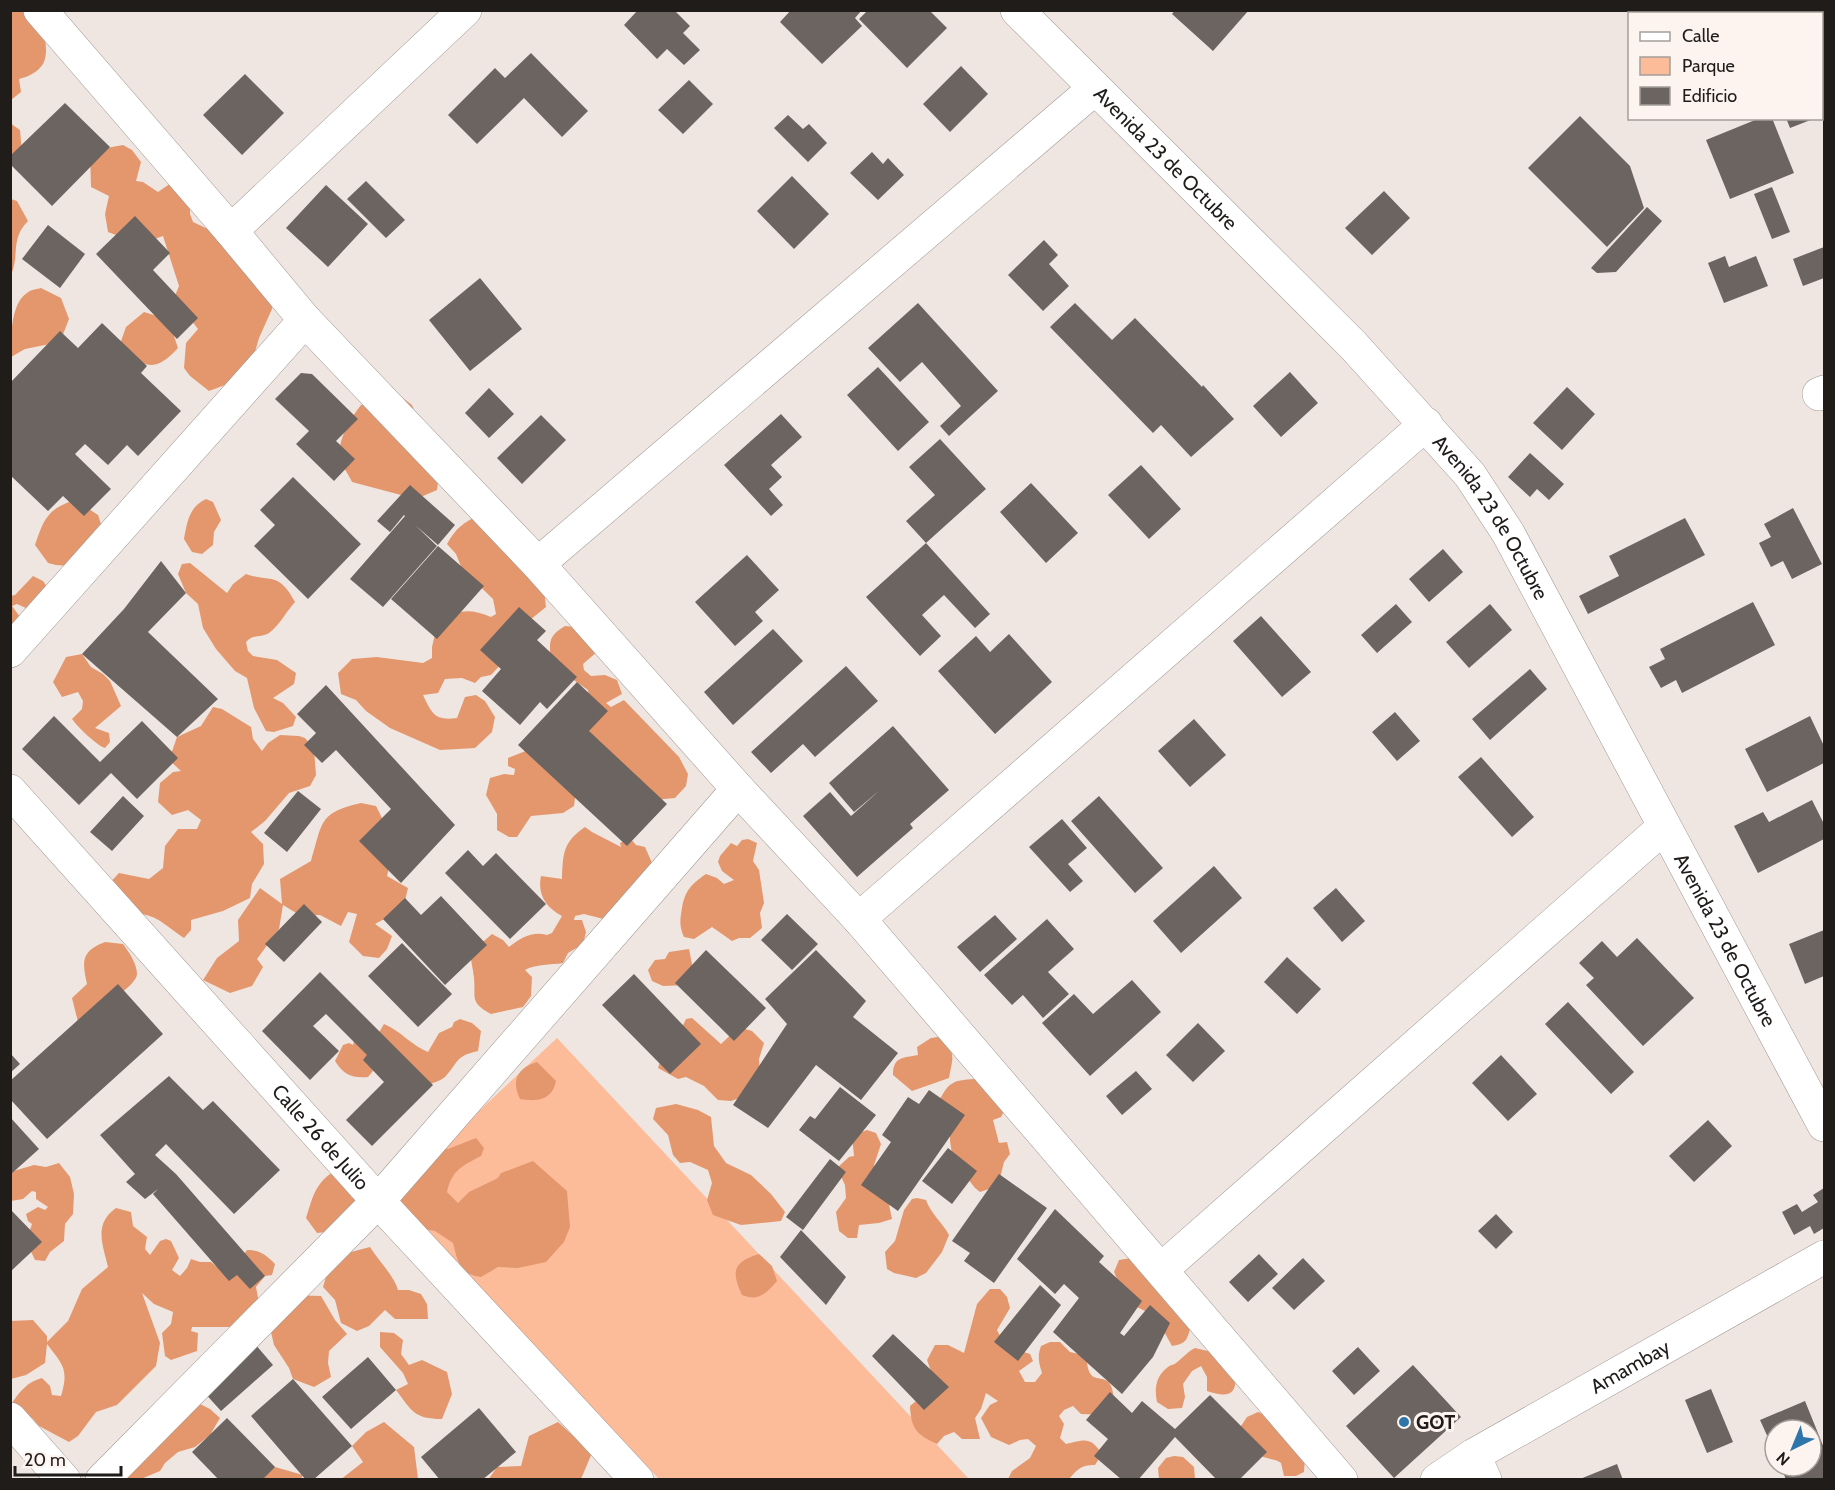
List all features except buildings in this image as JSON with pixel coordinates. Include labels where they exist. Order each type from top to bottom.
[{"type":"street","points":[[40,10],[305,320],[538,564],[738,789],[859,919],[1341,1479]]},
{"type":"street","points":[[231,231],[465,10]]},
{"type":"street","name":"Avenida 23 de Octubre","points":[[1017,10],[1353,345],[1470,475],[1508,533],[1824,1125]]},
{"type":"street","points":[[538,564],[1094,89]]},
{"type":"street","points":[[10,651],[305,320]]},
{"type":"street","points":[[859,919],[1426,424]]},
{"type":"street","points":[[102,1479],[378,1201],[738,789]]},
{"type":"street","name":"Calle 26 de Julio","points":[[10,790],[378,1201],[637,1479]]},
{"type":"street","points":[[1161,1270],[1664,827]]},
{"type":"street","name":"Amambay","points":[[1437,1479],[1479,1467],[1824,1257]]},
{"type":"street","points":[[10,1419],[64,1479]]},
{"type":"green space","points":[[557,1038],[969,1479],[659,1479],[391,1193]]},
{"type":"shaded area","points":[[11,11],[31,11],[42,28],[46,51],[41,67],[32,74],[19,79],[21,92],[11,100]]},
{"type":"shaded area","points":[[10,123],[20,130],[22,153],[11,168]]},
{"type":"shaded area","points":[[123,145],[132,150],[141,162],[136,181],[143,182],[158,192],[171,183],[190,201],[190,214],[193,222],[210,230],[273,291],[272,309],[259,338],[252,362],[233,382],[209,391],[190,376],[184,368],[186,343],[198,329],[174,298],[179,286],[163,236],[146,242],[132,241],[108,232],[105,214],[109,196],[91,187],[90,151]]},
{"type":"shaded area","points":[[11,199],[17,201],[28,221],[17,240],[11,275]]},
{"type":"shaded area","points":[[41,288],[61,298],[69,319],[60,342],[25,349],[11,357],[14,313],[17,305],[28,292]]},
{"type":"shaded area","points":[[144,312],[160,317],[170,324],[178,348],[162,362],[148,365],[135,358],[120,344],[126,327]]},
{"type":"shaded area","points":[[395,392],[412,405],[439,473],[437,490],[416,499],[352,482],[340,459],[342,437],[361,405],[375,404]]},
{"type":"shaded area","points":[[206,499],[213,502],[221,520],[214,532],[213,545],[202,554],[192,552],[184,539],[192,511]]},
{"type":"shaded area","points":[[75,500],[98,515],[105,536],[86,555],[74,563],[58,565],[48,563],[35,545],[41,528],[52,511]]},
{"type":"shaded area","points":[[479,515],[543,582],[546,607],[525,624],[504,661],[491,675],[481,677],[475,683],[462,678],[445,679],[438,693],[423,695],[429,707],[439,717],[457,718],[465,697],[476,695],[485,701],[495,717],[492,732],[475,748],[440,750],[390,728],[366,711],[356,700],[341,694],[338,673],[352,659],[377,657],[423,663],[432,658],[438,621],[451,614],[470,611],[491,617],[496,614],[493,599],[462,569],[456,554],[447,544],[460,527]]},
{"type":"shaded area","points":[[190,563],[227,593],[233,584],[246,574],[279,582],[289,592],[295,602],[276,627],[269,633],[251,638],[246,642],[248,651],[253,656],[277,660],[296,673],[294,684],[273,698],[283,703],[296,717],[293,726],[274,732],[266,731],[254,708],[247,678],[235,671],[216,649],[203,628],[198,604],[186,593],[178,574],[182,564]]},
{"type":"shaded area","points":[[33,576],[43,581],[51,593],[37,613],[17,604],[12,606],[20,617],[11,636],[10,596],[15,595]]},
{"type":"shaded area","points":[[565,626],[575,627],[598,651],[583,664],[584,670],[591,676],[605,675],[617,680],[622,694],[606,703],[611,707],[624,700],[679,757],[688,774],[686,786],[675,798],[654,800],[584,743],[591,712],[588,690],[551,664],[550,642],[555,634]]},
{"type":"shaded area","points":[[82,654],[91,667],[110,681],[121,706],[95,728],[109,733],[110,742],[105,748],[92,740],[72,719],[82,709],[83,701],[78,692],[62,697],[53,682],[66,657]]},
{"type":"shaded area","points":[[213,707],[222,709],[251,727],[253,739],[262,751],[268,743],[280,735],[305,738],[314,749],[316,775],[310,786],[289,793],[265,821],[251,832],[263,844],[264,864],[252,884],[250,898],[223,911],[191,920],[191,930],[184,938],[153,917],[131,915],[105,888],[119,873],[149,879],[163,868],[165,846],[178,829],[197,829],[201,820],[188,810],[172,815],[158,802],[160,783],[173,772],[181,771],[169,760],[177,737],[201,726]]},
{"type":"shaded area","points":[[533,748],[577,783],[574,806],[563,813],[531,816],[517,837],[509,837],[497,830],[497,814],[486,795],[490,778],[504,774],[514,775],[515,769],[508,766],[508,758]]},
{"type":"shaded area","points":[[361,803],[376,806],[387,832],[390,857],[387,876],[408,888],[403,909],[375,924],[392,936],[387,949],[379,958],[363,956],[349,942],[357,914],[348,912],[341,926],[320,915],[301,916],[283,905],[279,929],[257,959],[263,967],[252,986],[230,993],[203,980],[217,958],[239,941],[238,920],[260,888],[282,904],[280,879],[311,861],[324,821],[337,811]]},
{"type":"shaded area","points":[[585,827],[621,847],[620,843],[630,838],[636,845],[645,847],[656,872],[623,924],[584,914],[575,916],[574,920],[582,920],[586,932],[583,944],[568,953],[563,963],[525,970],[532,977],[531,996],[523,1007],[491,1014],[476,1003],[470,953],[492,934],[503,940],[509,947],[527,936],[552,933],[562,916],[551,909],[544,900],[540,889],[541,876],[562,879],[563,862],[568,843]]},
{"type":"shaded area","points":[[748,839],[757,843],[753,861],[759,870],[764,903],[760,913],[762,928],[750,938],[739,938],[732,941],[712,927],[694,939],[684,937],[681,916],[687,892],[706,874],[717,878],[724,884],[734,880],[722,871],[718,862],[720,856],[731,843],[737,846],[742,840]]},
{"type":"shaded area","points":[[105,942],[123,944],[134,962],[137,974],[121,993],[78,1022],[72,998],[87,984],[84,969],[85,958],[91,949]]},
{"type":"shaded area","points":[[689,949],[695,979],[690,985],[663,986],[652,981],[648,970],[655,960],[665,959],[669,952]]},
{"type":"shaded area","points":[[692,1018],[721,1044],[739,1027],[752,1031],[764,1043],[759,1059],[760,1078],[742,1097],[731,1101],[718,1100],[704,1086],[686,1077],[678,1079],[658,1068],[665,1046],[676,1040],[686,1019]]},
{"type":"shaded area","points":[[460,1019],[472,1023],[481,1031],[478,1051],[461,1057],[445,1077],[427,1085],[378,1034],[384,1024],[428,1052],[439,1033],[452,1027],[454,1022]]},
{"type":"shaded area","points":[[938,1037],[951,1051],[952,1064],[949,1078],[912,1091],[893,1075],[893,1069],[900,1059],[918,1055],[917,1047],[931,1038]]},
{"type":"shaded area","points":[[354,1041],[371,1044],[367,1060],[373,1071],[368,1077],[348,1075],[335,1061],[343,1045],[349,1043],[353,1045]]},
{"type":"shaded area","points":[[537,1062],[556,1081],[554,1087],[548,1096],[538,1100],[520,1099],[516,1086],[518,1076],[525,1068]]},
{"type":"shaded area","points":[[975,1079],[1008,1104],[1001,1117],[993,1120],[999,1143],[1007,1142],[1010,1154],[1004,1162],[998,1186],[980,1192],[953,1160],[950,1125],[937,1105],[951,1084],[960,1080]]},
{"type":"shaded area","points":[[676,1104],[698,1110],[711,1117],[714,1146],[726,1163],[751,1175],[771,1194],[785,1212],[781,1221],[741,1225],[713,1215],[707,1200],[712,1183],[708,1170],[690,1162],[680,1163],[673,1155],[668,1135],[653,1119],[656,1108]]},
{"type":"shaded area","points":[[867,1130],[876,1133],[881,1144],[874,1165],[877,1177],[887,1195],[892,1219],[859,1225],[857,1238],[848,1238],[839,1231],[836,1212],[846,1198],[845,1185],[837,1168],[849,1157],[854,1156],[852,1136]]},
{"type":"shaded area","points":[[476,1138],[484,1148],[481,1156],[455,1174],[447,1192],[458,1203],[469,1192],[498,1178],[501,1173],[533,1161],[567,1191],[570,1227],[564,1242],[546,1262],[518,1268],[498,1267],[481,1277],[468,1273],[458,1261],[453,1243],[435,1231],[424,1229],[391,1193],[431,1147],[448,1149]]},
{"type":"shaded area","points":[[59,1163],[70,1177],[74,1194],[73,1214],[65,1224],[64,1241],[50,1252],[45,1261],[35,1260],[26,1241],[32,1224],[28,1221],[26,1214],[38,1207],[45,1210],[48,1207],[36,1199],[36,1192],[32,1191],[23,1199],[11,1201],[10,1172],[34,1165],[46,1167]]},
{"type":"shaded area","points":[[330,1174],[357,1179],[351,1197],[356,1200],[345,1230],[317,1233],[306,1218],[317,1188]]},
{"type":"shaded area","points":[[912,1199],[926,1200],[949,1235],[942,1252],[926,1273],[916,1278],[887,1269],[885,1252],[895,1241],[904,1210]]},
{"type":"shaded area","points":[[116,1208],[131,1212],[133,1226],[147,1237],[145,1249],[150,1255],[160,1241],[166,1239],[171,1241],[179,1258],[172,1270],[180,1276],[191,1259],[233,1269],[247,1250],[262,1254],[275,1264],[272,1275],[265,1276],[256,1287],[259,1303],[232,1327],[192,1327],[191,1331],[198,1333],[197,1351],[171,1360],[165,1356],[162,1333],[171,1324],[173,1312],[154,1304],[142,1293],[160,1343],[156,1366],[117,1405],[96,1412],[78,1436],[69,1442],[39,1426],[32,1418],[23,1416],[11,1405],[24,1388],[42,1378],[50,1386],[52,1395],[61,1396],[64,1373],[61,1363],[47,1344],[45,1363],[26,1375],[11,1379],[10,1321],[33,1320],[47,1336],[47,1342],[68,1321],[82,1289],[108,1267],[102,1243],[102,1228],[104,1221]]},
{"type":"shaded area","points":[[370,1247],[390,1274],[398,1290],[409,1290],[421,1294],[427,1304],[428,1319],[395,1319],[385,1310],[369,1326],[357,1331],[341,1323],[335,1300],[323,1287],[332,1257]]},
{"type":"shaded area","points":[[759,1254],[772,1266],[777,1281],[770,1289],[757,1297],[742,1295],[736,1280],[737,1268],[744,1260]]},
{"type":"shaded area","points":[[1150,1255],[1191,1326],[1186,1340],[1181,1344],[1172,1346],[1162,1328],[1147,1312],[1127,1302],[1114,1272],[1119,1260]]},
{"type":"shaded area","points":[[990,1289],[1000,1289],[1007,1297],[1010,1308],[997,1330],[1005,1346],[1030,1354],[1033,1361],[1019,1371],[1025,1382],[1035,1382],[1042,1373],[1039,1360],[1041,1346],[1050,1342],[1060,1342],[1070,1352],[1087,1356],[1088,1368],[1092,1375],[1108,1381],[1111,1385],[1114,1405],[1105,1415],[1081,1414],[1073,1406],[1064,1410],[1059,1416],[1064,1424],[1060,1438],[1066,1444],[1087,1441],[1094,1444],[1102,1454],[1095,1465],[1080,1468],[1069,1479],[1008,1479],[1012,1471],[1030,1458],[1036,1446],[1028,1439],[1009,1445],[991,1437],[981,1418],[990,1405],[998,1401],[986,1393],[981,1409],[975,1418],[980,1439],[962,1439],[954,1432],[944,1436],[937,1444],[924,1438],[914,1426],[910,1406],[933,1387],[933,1377],[927,1360],[935,1345],[948,1345],[964,1353],[977,1304]]},
{"type":"shaded area","points":[[290,1295],[321,1296],[335,1320],[347,1334],[329,1351],[328,1363],[331,1377],[314,1387],[293,1379],[289,1368],[274,1345],[269,1323]]},
{"type":"shaded area","points":[[380,1332],[394,1333],[403,1340],[401,1354],[409,1365],[422,1360],[447,1372],[452,1394],[442,1419],[419,1415],[396,1390],[408,1384],[403,1373],[380,1347]]},
{"type":"shaded area","points":[[1195,1348],[1216,1353],[1236,1372],[1235,1386],[1230,1393],[1226,1394],[1207,1391],[1207,1377],[1201,1366],[1192,1371],[1183,1384],[1185,1397],[1182,1408],[1168,1409],[1157,1402],[1158,1378],[1168,1367]]},
{"type":"shaded area","points":[[196,1402],[210,1409],[220,1418],[210,1435],[195,1447],[178,1452],[165,1463],[160,1471],[141,1479],[121,1479]]},
{"type":"shaded area","points":[[1258,1412],[1263,1414],[1305,1456],[1304,1472],[1296,1476],[1284,1476],[1281,1463],[1257,1454],[1250,1447],[1239,1429],[1247,1417]]},
{"type":"shaded area","points":[[384,1422],[414,1447],[418,1479],[340,1480],[363,1462],[352,1446],[366,1432]]},
{"type":"shaded area","points":[[558,1422],[592,1453],[581,1479],[488,1480],[497,1467],[521,1466],[529,1436]]},
{"type":"shaded area","points":[[1183,1457],[1194,1467],[1195,1479],[1159,1479],[1158,1468],[1166,1458]]},
{"type":"shaded area","points":[[275,1467],[303,1475],[301,1479],[254,1480]]},
{"type":"place","name":"GOT","points":[[1404,1422]]}]
